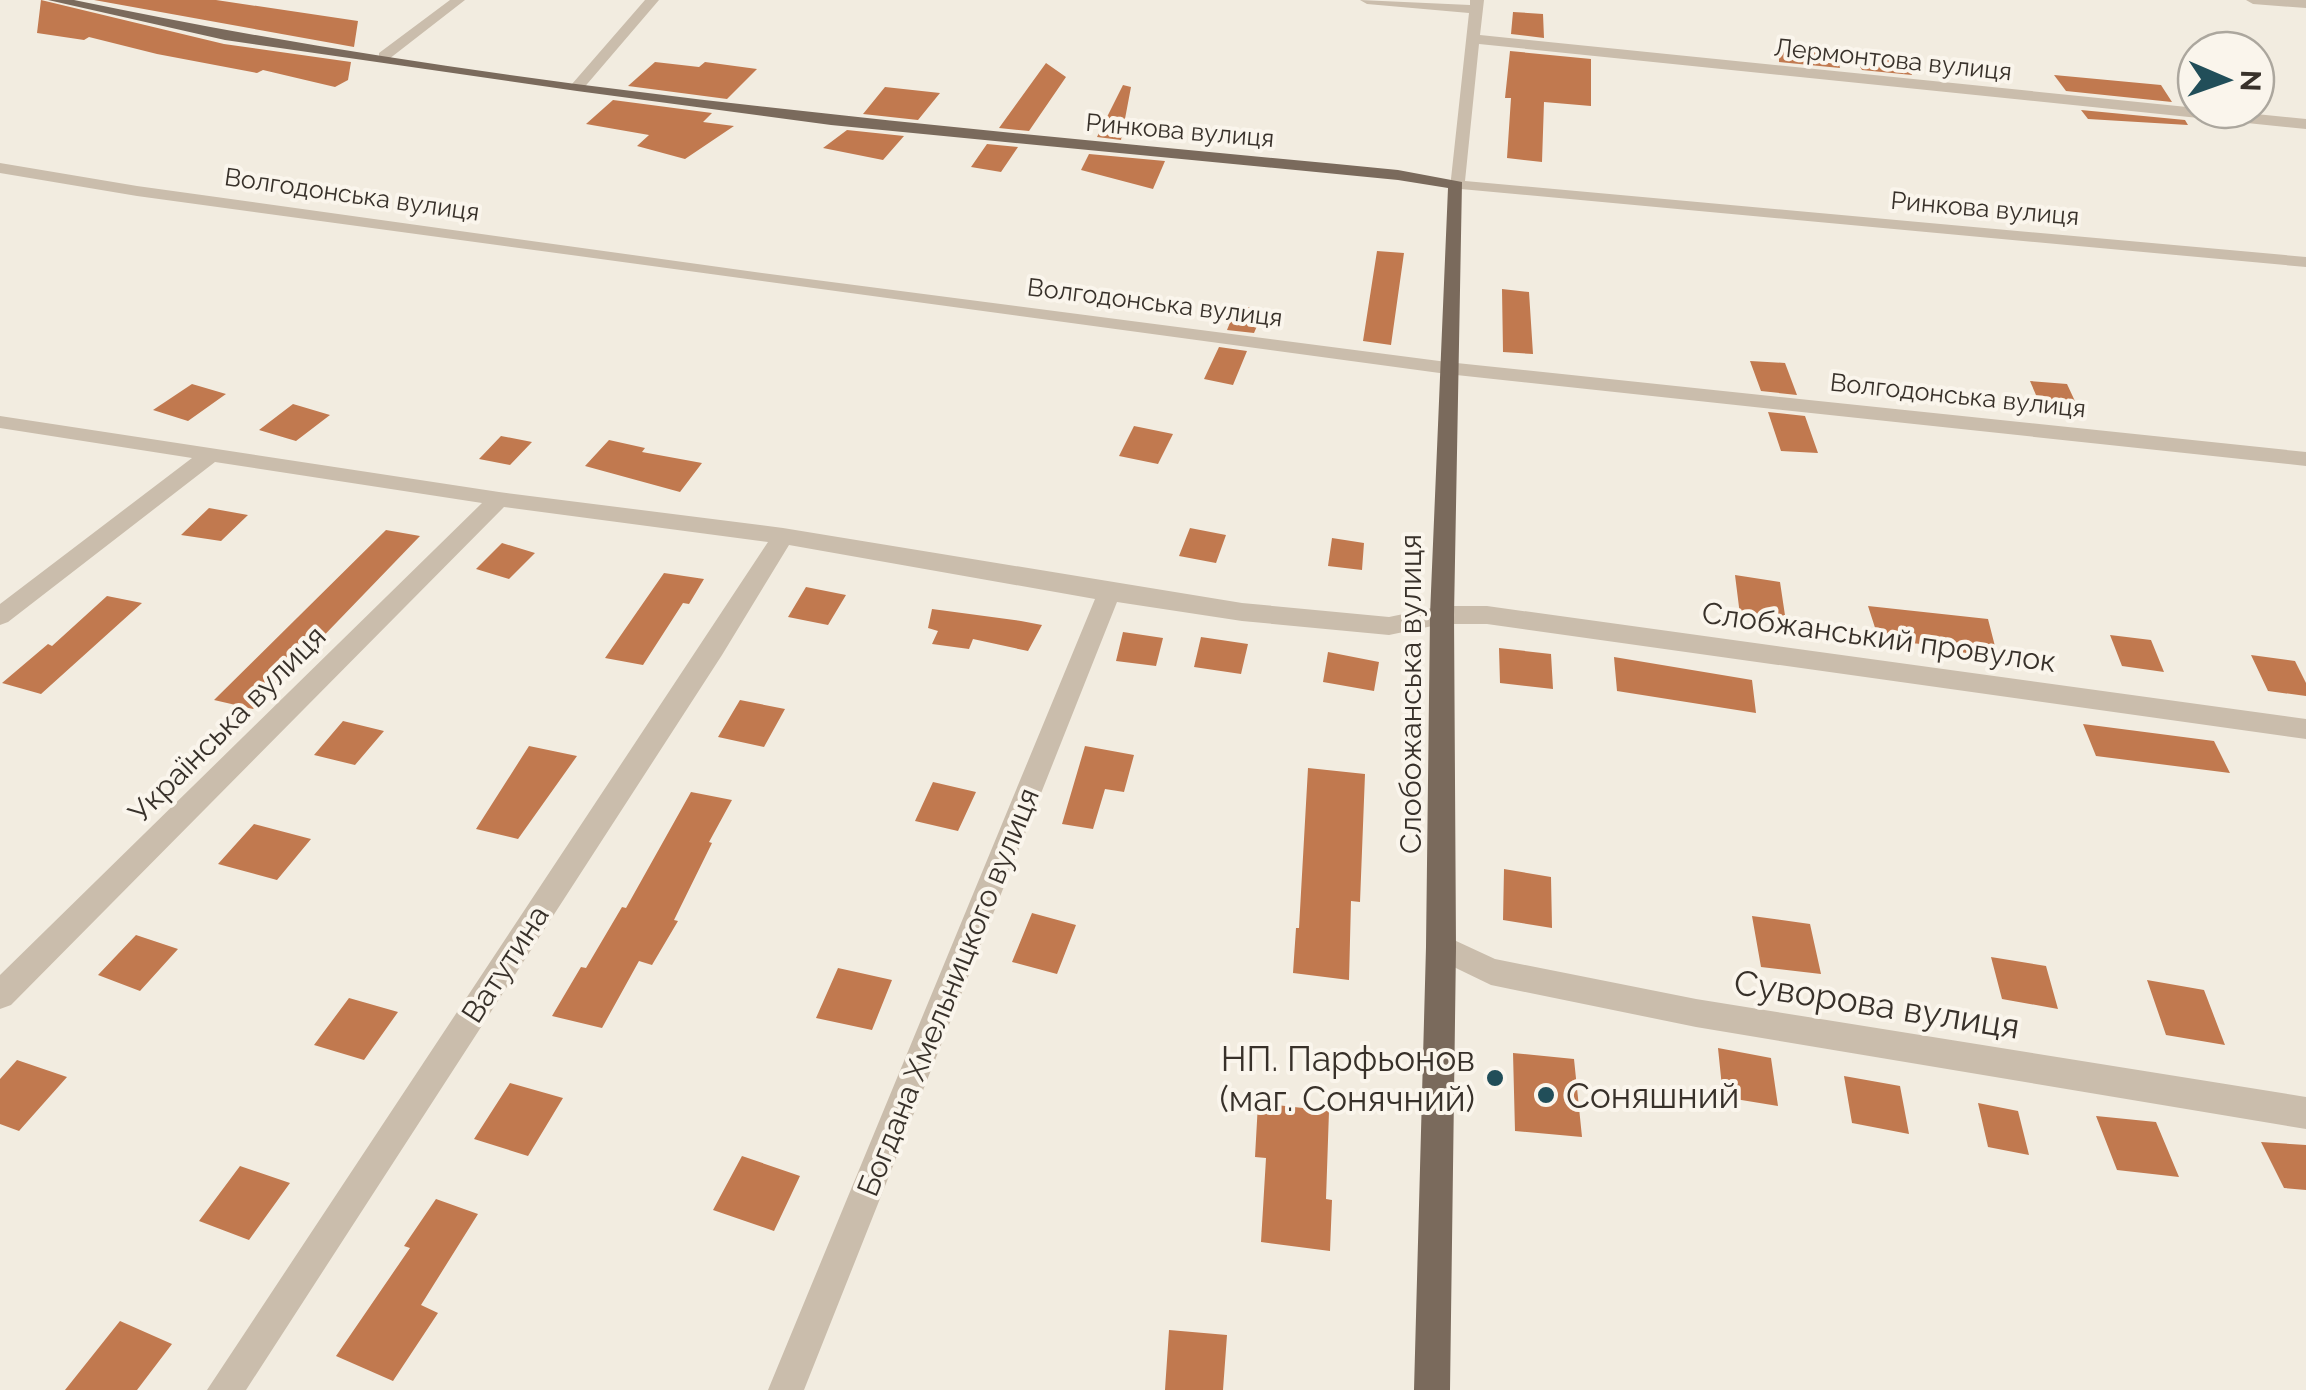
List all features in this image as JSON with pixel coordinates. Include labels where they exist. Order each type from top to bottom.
[{"type":"main road","name":"Ринкова вулиця","points":[[54,0],[225,36],[384,56],[577,87],[831,120],[1398,175],[1456,185]]},
{"type":"main road","name":"Слобожанська вулиця","points":[[1432,1390],[1442,947],[1442,615],[1447,368],[1456,185]]},
{"type":"street","points":[[384,56],[458,0]]},
{"type":"street","points":[[577,87],[652,0]]},
{"type":"street","points":[[1367,0],[1477,5]]},
{"type":"street","points":[[2253,0],[2306,4]]},
{"type":"street","name":"Слобожанська вулиця","points":[[1456,185],[1477,5]]},
{"type":"street","name":"Лермонтова вулиця","points":[[1475,39],[2306,124]]},
{"type":"street","name":"Волгодонська вулиця","points":[[0,168],[137,191],[704,270],[1447,368],[2306,459]]},
{"type":"street","name":"Ринкова вулиця","points":[[1456,185],[2306,262]]},
{"type":"street","name":"Слобжанський провулок","points":[[0,422],[499,499],[782,536],[1242,612],[1389,626],[1442,615],[1487,615],[2306,729]]},
{"type":"street","points":[[0,616],[212,454]]},
{"type":"street","name":"Українська вулиця","points":[[0,995],[499,499]]},
{"type":"street","name":"Ватутина","points":[[225,1390],[703,664],[782,536]]},
{"type":"street","name":"Богдана Хмельницкого вулиця","points":[[786,1390],[1109,593]]},
{"type":"street","name":"Суворова вулиця","points":[[1442,947],[1492,972],[1642,1002],[2306,1113]]},
{"type":"building","points":[[41,0],[224,44],[351,62],[348,80],[335,87],[263,70],[257,73],[157,54],[89,37],[84,40],[37,33]]},
{"type":"building","points":[[94,0],[216,0],[358,21],[354,47]]},
{"type":"building","points":[[1513,12],[1543,14],[1544,38],[1511,34]]},
{"type":"building","points":[[1779,45],[1836,51],[1840,68],[1779,62]]},
{"type":"building","points":[[1510,51],[1591,59],[1591,106],[1544,102],[1542,162],[1507,158],[1511,98],[1505,98]]},
{"type":"building","points":[[1852,53],[1906,60],[1912,75],[1862,70]]},
{"type":"building","points":[[655,62],[699,67],[705,62],[757,69],[727,99],[628,86]]},
{"type":"building","points":[[1046,63],[1066,77],[1029,131],[999,128]]},
{"type":"building","points":[[2054,75],[2161,85],[2172,102],[2066,91]]},
{"type":"building","points":[[1123,85],[1131,87],[1121,140],[1097,137]]},
{"type":"building","points":[[885,87],[940,93],[918,120],[863,114]]},
{"type":"building","points":[[613,100],[712,113],[703,122],[734,126],[685,159],[637,146],[649,135],[586,124]]},
{"type":"building","points":[[2081,110],[2176,119],[2176,124],[2088,119]]},
{"type":"building","points":[[847,130],[904,136],[883,160],[823,148]]},
{"type":"building","points":[[987,144],[1018,147],[1001,172],[971,167]]},
{"type":"building","points":[[1089,154],[1165,161],[1153,189],[1081,170]]},
{"type":"building","points":[[1377,251],[1404,253],[1391,345],[1363,341]]},
{"type":"building","points":[[1502,289],[1529,292],[1533,354],[1503,352]]},
{"type":"building","points":[[1237,305],[1264,310],[1254,333],[1227,330]]},
{"type":"building","points":[[1219,347],[1247,351],[1233,385],[1204,379]]},
{"type":"building","points":[[1750,361],[1785,363],[1797,395],[1761,391]]},
{"type":"building","points":[[2030,381],[2067,384],[2080,412],[2042,409]]},
{"type":"building","points":[[192,384],[226,394],[188,421],[153,410]]},
{"type":"building","points":[[293,404],[330,415],[296,441],[259,430]]},
{"type":"building","points":[[1768,412],[1805,416],[1818,453],[1781,451]]},
{"type":"building","points":[[1134,426],[1173,434],[1158,464],[1119,456]]},
{"type":"building","points":[[501,436],[532,442],[510,465],[479,459]]},
{"type":"building","points":[[609,440],[645,448],[642,452],[702,463],[680,492],[585,466]]},
{"type":"building","points":[[209,508],[248,515],[221,541],[181,535]]},
{"type":"building","points":[[1190,528],[1226,535],[1216,563],[1179,556]]},
{"type":"building","points":[[386,530],[420,536],[253,709],[214,700]]},
{"type":"building","points":[[1332,538],[1364,543],[1362,570],[1328,566]]},
{"type":"building","points":[[502,543],[535,553],[509,579],[476,569]]},
{"type":"building","points":[[664,573],[704,579],[689,604],[683,603],[643,665],[605,658]]},
{"type":"building","points":[[1735,575],[1780,582],[1786,622],[1740,615]]},
{"type":"building","points":[[806,587],[846,595],[828,625],[788,617]]},
{"type":"building","points":[[107,596],[142,603],[41,694],[2,683],[48,644],[52,646]]},
{"type":"building","points":[[1868,606],[1988,619],[1998,658],[1954,651],[1953,647],[1879,640]]},
{"type":"building","points":[[932,609],[1042,625],[1028,651],[973,639],[969,649],[932,644],[938,631],[928,628]]},
{"type":"building","points":[[1123,632],[1163,638],[1156,666],[1116,661]]},
{"type":"building","points":[[2110,635],[2151,640],[2164,672],[2122,666]]},
{"type":"building","points":[[1201,637],[1248,644],[1241,674],[1194,667]]},
{"type":"building","points":[[1499,648],[1551,654],[1553,689],[1500,683]]},
{"type":"building","points":[[1328,652],[1379,662],[1374,691],[1323,682]]},
{"type":"building","points":[[2251,655],[2295,661],[2306,683],[2306,696],[2268,691]]},
{"type":"building","points":[[1614,657],[1752,680],[1756,713],[1617,691]]},
{"type":"building","points":[[740,700],[785,709],[764,747],[718,737]]},
{"type":"building","points":[[343,721],[384,731],[355,765],[314,755]]},
{"type":"building","points":[[2083,724],[2214,741],[2230,773],[2096,756]]},
{"type":"building","points":[[529,746],[577,756],[518,839],[476,829]]},
{"type":"building","points":[[1085,746],[1134,755],[1124,792],[1105,789],[1093,829],[1062,824]]},
{"type":"building","points":[[1308,768],[1365,774],[1360,902],[1351,901],[1349,980],[1293,973]]},
{"type":"building","points":[[933,782],[976,792],[958,831],[915,821]]},
{"type":"building","points":[[691,792],[732,800],[674,920],[678,921],[652,965],[639,961],[602,1028],[552,1016],[622,907],[626,908]]},
{"type":"building","points":[[254,824],[311,839],[277,880],[218,864]]},
{"type":"building","points":[[1504,869],[1551,877],[1552,928],[1503,920]]},
{"type":"building","points":[[1032,913],[1076,925],[1057,974],[1012,962]]},
{"type":"building","points":[[1752,916],[1810,924],[1821,974],[1761,967]]},
{"type":"building","points":[[136,935],[178,949],[140,991],[98,975]]},
{"type":"building","points":[[1991,957],[2046,966],[2058,1009],[2002,999]]},
{"type":"building","points":[[838,968],[892,980],[872,1030],[816,1018]]},
{"type":"building","points":[[2147,980],[2204,990],[2225,1045],[2166,1035]]},
{"type":"building","points":[[349,998],[398,1012],[364,1060],[314,1045]]},
{"type":"building","points":[[1718,1048],[1771,1058],[1778,1106],[1723,1097]]},
{"type":"building","name":"Соняшний","points":[[1513,1053],[1574,1059],[1582,1137],[1515,1131]]},
{"type":"building","points":[[17,1060],[67,1077],[19,1131],[0,1124],[0,1079]]},
{"type":"building","points":[[1844,1076],[1900,1086],[1909,1134],[1852,1123]]},
{"type":"building","points":[[510,1083],[563,1098],[528,1156],[474,1139]]},
{"type":"building","points":[[1258,1103],[1329,1111],[1326,1199],[1332,1200],[1330,1251],[1261,1242],[1266,1158],[1255,1157]]},
{"type":"building","points":[[1978,1103],[2018,1111],[2029,1155],[1988,1147]]},
{"type":"building","points":[[2096,1116],[2156,1122],[2179,1177],[2117,1170]]},
{"type":"building","points":[[2261,1142],[2306,1145],[2306,1190],[2284,1188]]},
{"type":"building","points":[[742,1156],[800,1176],[774,1231],[713,1210]]},
{"type":"building","points":[[240,1166],[290,1183],[249,1240],[199,1221]]},
{"type":"building","points":[[436,1199],[478,1214],[421,1305],[438,1313],[393,1381],[336,1356],[410,1248],[404,1246]]},
{"type":"building","points":[[120,1321],[172,1344],[137,1390],[65,1390]]},
{"type":"building","points":[[1169,1330],[1227,1335],[1223,1390],[1165,1390]]},
{"type":"place","name":"НП. Парфьонов (маг. Сонячний)","points":[[1495,1078]]},
{"type":"place","name":"Соняшний","points":[[1546,1095]]}]
